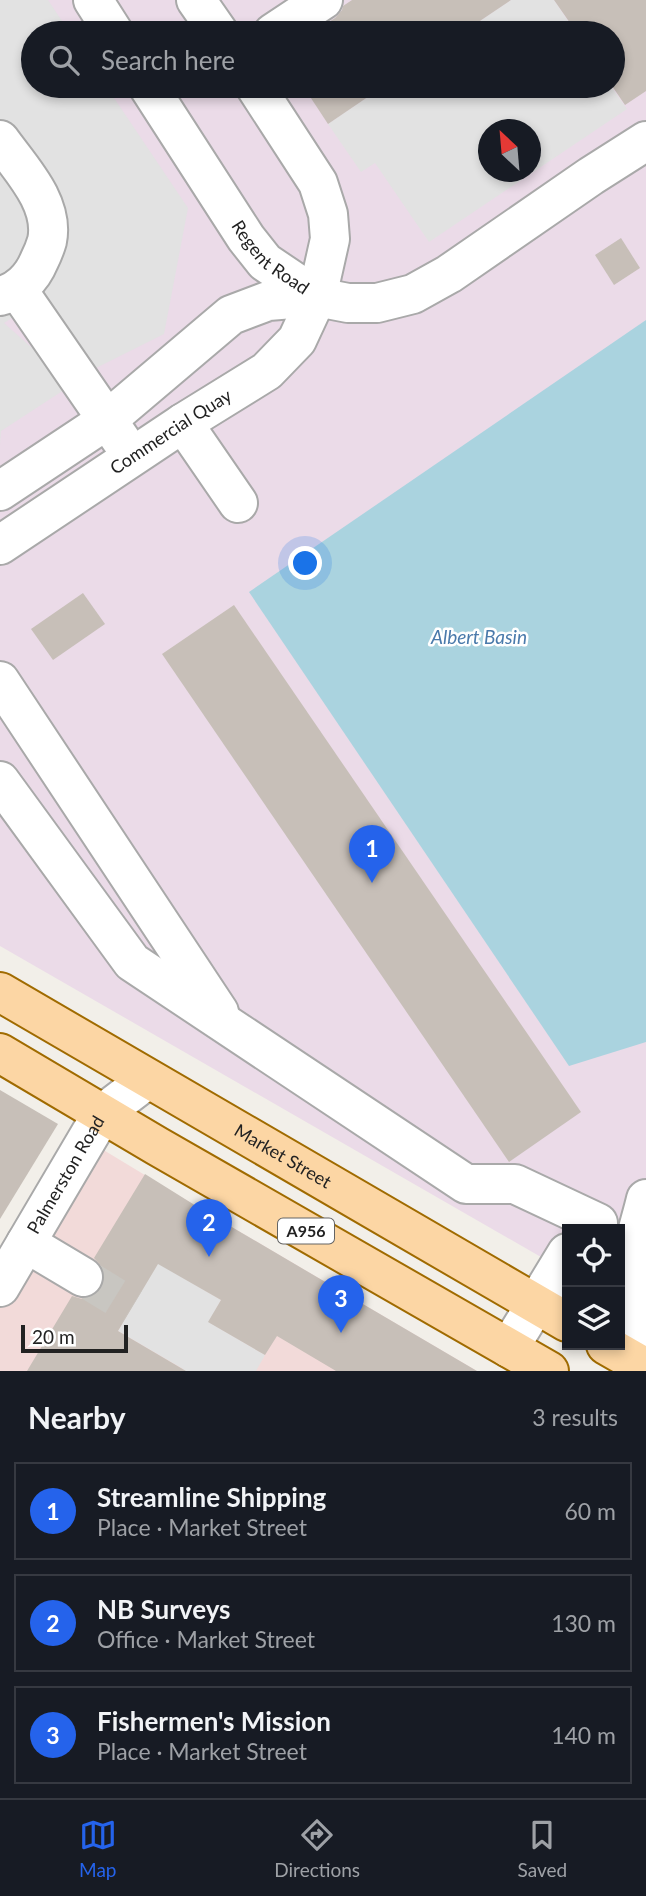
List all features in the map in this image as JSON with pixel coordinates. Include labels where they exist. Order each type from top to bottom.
[{"type":"main road","name":"Market Street","points":[[0,992],[551,1312]]},
{"type":"main road","name":"A956","points":[[0,1054],[549,1371]]},
{"type":"main road","points":[[615,1350],[644,1367]]},
{"type":"street","points":[[93,0],[106,21]]},
{"type":"street","points":[[196,0],[211,21]]},
{"type":"street","points":[[291,21],[323,0]]},
{"type":"street","name":"Regent Road","points":[[156,98],[252,246],[265,262],[317,297],[330,239],[328,214],[318,183],[263,98]]},
{"type":"street","points":[[0,140],[36,192],[46,212],[48,225],[47,240],[36,268],[27,281],[9,293],[107,420],[132,457]]},
{"type":"street","points":[[0,491],[107,420],[231,316],[268,301],[317,297],[348,303],[377,303],[413,294],[449,274],[646,141]]},
{"type":"street","name":"Commercial Quay","points":[[0,545],[183,422],[267,371],[297,340],[317,297]]},
{"type":"street","points":[[183,422],[238,503]]},
{"type":"street","points":[[0,681],[228,1027]]},
{"type":"street","points":[[0,781],[132,962],[466,1184],[515,1184],[590,1224]]},
{"type":"street","name":"Palmerston Road","points":[[0,1287],[102,1114],[148,1079]]},
{"type":"street","points":[[598,1224],[646,1197]]},
{"type":"street","points":[[644,1367],[634,1328],[630,1267],[646,1197]]},
{"type":"street","points":[[26,1243],[83,1277]]},
{"type":"street","points":[[509,1348],[551,1312],[562,1271]]},
{"type":"shaded area","points":[[0,0],[646,0],[646,1316],[625,1246],[625,1224],[562,1224],[562,1269],[0,946]]},
{"type":"shaded area","points":[[0,0],[48,0],[62,21],[21,21],[21,98],[114,98],[188,208],[164,334],[94,369],[45,297],[4,323],[40,355],[64,390],[1,431],[0,445]]},
{"type":"shaded area","points":[[511,0],[554,0],[568,21],[480,21]]},
{"type":"shaded area","points":[[366,98],[619,98],[627,109],[541,167],[541,119],[478,119],[478,182],[518,182],[429,242],[375,163],[361,172],[328,124]]},
{"type":"shaded area","points":[[87,1140],[477,1371],[0,1371],[0,1287]]},
{"type":"shaded area","points":[[158,1263],[221,1300],[209,1322],[265,1355],[256,1371],[182,1371],[183,1369],[118,1331]]},
{"type":"water","name":"Albert Basin","points":[[646,320],[646,1042],[569,1066],[249,592]]},
{"type":"building","points":[[352,0],[511,0],[480,21],[330,21]]},
{"type":"building","points":[[554,0],[646,0],[646,91],[625,105],[620,98],[625,98],[625,21],[569,21]]},
{"type":"building","points":[[311,98],[366,98],[328,124]]},
{"type":"building","points":[[621,238],[640,268],[614,285],[595,255]]},
{"type":"building","points":[[83,593],[105,624],[53,660],[31,629]]},
{"type":"building","points":[[234,605],[581,1112],[509,1162],[162,654]]},
{"type":"building","points":[[0,1090],[58,1124],[0,1219]]},
{"type":"building","points":[[145,1174],[477,1371],[336,1371],[277,1336],[265,1355],[208,1322],[221,1300],[158,1264],[118,1331],[186,1371],[27,1371],[72,1296],[82,1299],[93,1296],[102,1288],[105,1278],[102,1267],[94,1258]]},
{"type":"tunnel","points":[[83,1277],[132,1307]]},
{"type":"place","name":"Streamline Shipping","points":[[372,883]]},
{"type":"place","name":"NB Surveys","points":[[209,1257]]},
{"type":"place","name":"Fishermen's Mission","points":[[341,1333]]}]
